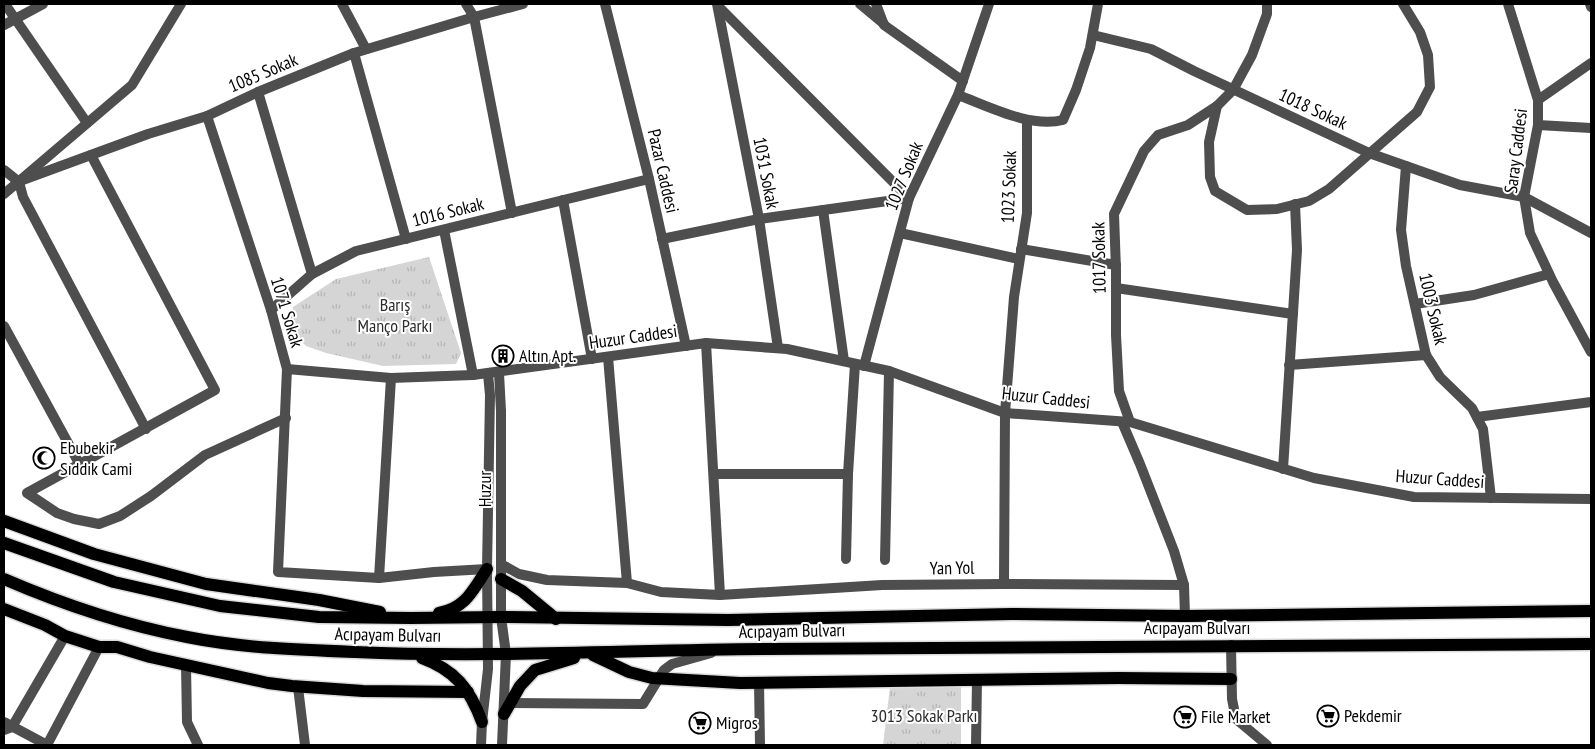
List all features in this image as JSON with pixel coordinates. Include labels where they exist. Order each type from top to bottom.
[{"type":"main road","points":[[4,521],[94,554],[206,584],[319,600],[411,618],[451,610],[460,606],[486,569]]},
{"type":"main road","name":"Acıpayam Bulvarı","points":[[4,543],[114,582],[220,606],[318,617],[774,619],[1011,614],[1185,616],[1591,611]]},
{"type":"main road","name":"Acıpayam Bulvarı","points":[[4,578],[37,593],[87,611],[187,638],[265,648],[412,654],[506,654],[722,650],[1591,644]]},
{"type":"main road","points":[[501,579],[522,591],[556,619]]},
{"type":"main road","points":[[4,609],[45,625],[65,636],[99,646],[117,647],[250,679],[298,687],[362,691],[468,692]]},
{"type":"main road","points":[[506,708],[527,676],[535,670],[588,653],[629,672],[659,678],[759,683],[1231,679]]},
{"type":"main road","points":[[412,654],[450,672],[468,692],[482,722]]},
{"type":"street","points":[[5,4],[87,123]]},
{"type":"street","points":[[4,25],[43,4]]},
{"type":"street","points":[[4,194],[132,85],[181,4]]},
{"type":"street","points":[[342,4],[366,49]]},
{"type":"street","points":[[466,4],[474,17],[512,213]]},
{"type":"street","name":"1085 Sokak","points":[[19,182],[148,134],[207,116],[258,92],[354,53],[523,4]]},
{"type":"street","name":"Pazar Caddesi","points":[[605,4],[649,179],[686,346]]},
{"type":"street","points":[[860,4],[884,25],[963,81]]},
{"type":"street","points":[[876,4],[884,25]]},
{"type":"street","name":"1027 Sokak","points":[[846,560],[848,474],[860,365],[909,198],[958,95],[989,4]]},
{"type":"street","points":[[958,95],[1027,120],[1054,122],[1064,120],[1090,48],[1098,4]]},
{"type":"street","name":"1017 Sokak","points":[[1185,616],[1184,585],[1174,551],[1140,464],[1126,422],[1119,391],[1114,214],[1144,151],[1158,135],[1188,125],[1217,106],[1233,90],[1252,54],[1267,14],[1267,4]]},
{"type":"street","points":[[1217,106],[1209,142],[1210,177],[1216,191],[1247,210],[1277,209],[1309,201],[1329,189],[1417,112],[1430,87],[1428,55],[1420,32],[1403,4]]},
{"type":"street","name":"Saray Caddesi","points":[[1508,4],[1538,100],[1538,125],[1524,197],[1530,233],[1549,274],[1591,352]]},
{"type":"street","points":[[718,5],[909,198]]},
{"type":"street","name":"1031 Sokak","points":[[718,5],[759,219],[778,348]]},
{"type":"street","name":"1018 Sokak","points":[[1093,35],[1151,48],[1233,90],[1369,153],[1460,185],[1524,197],[1591,233]]},
{"type":"street","points":[[354,53],[406,239]]},
{"type":"street","points":[[1538,100],[1591,63]]},
{"type":"street","points":[[258,92],[312,274]]},
{"type":"street","name":"1071 Sokak","points":[[207,116],[271,310],[287,369],[391,378],[473,375]]},
{"type":"street","name":"1023 Sokak","points":[[1004,584],[1005,413],[1014,297],[1027,213],[1027,120]]},
{"type":"street","points":[[1538,125],[1591,128]]},
{"type":"street","points":[[91,155],[215,390],[26,493],[57,513],[99,524],[120,516],[151,496],[205,455],[286,418]]},
{"type":"street","name":"1003 Sokak","points":[[1406,166],[1401,230],[1406,266],[1426,355],[1440,377],[1472,408],[1484,430],[1491,498]]},
{"type":"street","points":[[4,170],[19,182],[23,197],[146,428]]},
{"type":"street","name":"1016 Sokak","points":[[271,310],[312,274],[356,250],[649,179]]},
{"type":"street","points":[[662,239],[759,219],[909,198]]},
{"type":"street","points":[[563,200],[592,359]]},
{"type":"street","points":[[1282,469],[1297,250],[1295,204]]},
{"type":"street","points":[[823,210],[844,361]]},
{"type":"street","points":[[444,230],[473,375],[494,373]]},
{"type":"street","points":[[900,234],[1020,254],[1116,264]]},
{"type":"street","points":[[1415,304],[1474,294],[1549,274]]},
{"type":"street","points":[[1116,288],[1292,314]]},
{"type":"street","points":[[4,326],[80,465]]},
{"type":"street","points":[[706,343],[720,595]]},
{"type":"street","name":"Huzur Caddesi","points":[[494,373],[706,343],[778,348],[888,371],[1005,413],[1126,422],[1314,478],[1414,497],[1591,499]]},
{"type":"street","points":[[1289,365],[1426,355]]},
{"type":"street","points":[[608,357],[627,583]]},
{"type":"street","points":[[287,369],[278,572],[379,578],[486,569]]},
{"type":"street","points":[[885,560],[888,371]]},
{"type":"street","name":"Huzur","points":[[494,373],[501,411],[501,617],[506,654],[506,708],[502,745]]},
{"type":"street","name":"Huzur","points":[[481,745],[488,669],[486,569],[494,373]]},
{"type":"street","points":[[379,578],[391,378]]},
{"type":"street","points":[[1477,418],[1591,402]]},
{"type":"street","points":[[714,474],[848,474]]},
{"type":"street","name":"Yan Yol","points":[[501,564],[519,574],[547,580],[627,583],[662,592],[720,595],[882,586],[1004,584],[1184,585]]},
{"type":"street","points":[[65,636],[6,726],[47,745],[99,646]]},
{"type":"street","points":[[1231,646],[1232,699],[1236,719],[1267,745]]},
{"type":"street","points":[[506,708],[643,704],[664,670],[672,664],[722,650]]},
{"type":"street","points":[[186,665],[187,722],[198,745]]},
{"type":"street","points":[[976,745],[977,680]]},
{"type":"street","points":[[759,683],[760,745]]},
{"type":"street","points":[[298,687],[305,745]]},
{"type":"green space","name":"Barış Manço Parkı","points":[[429,257],[461,353],[456,364],[383,366],[326,353],[306,346],[289,328],[293,307],[336,279]]},
{"type":"green space","name":"3013 Sokak Parkı","points":[[961,686],[961,745],[883,745],[890,687]]},
{"type":"place","name":"Altın Apt.","points":[[503,356]]},
{"type":"place","name":"Ebubekir Sıddık Cami","points":[[44,458]]},
{"type":"place","name":"Pekdemir","points":[[1328,716]]},
{"type":"place","name":"File Market","points":[[1185,717]]},
{"type":"place","name":"Migros","points":[[700,723]]}]
